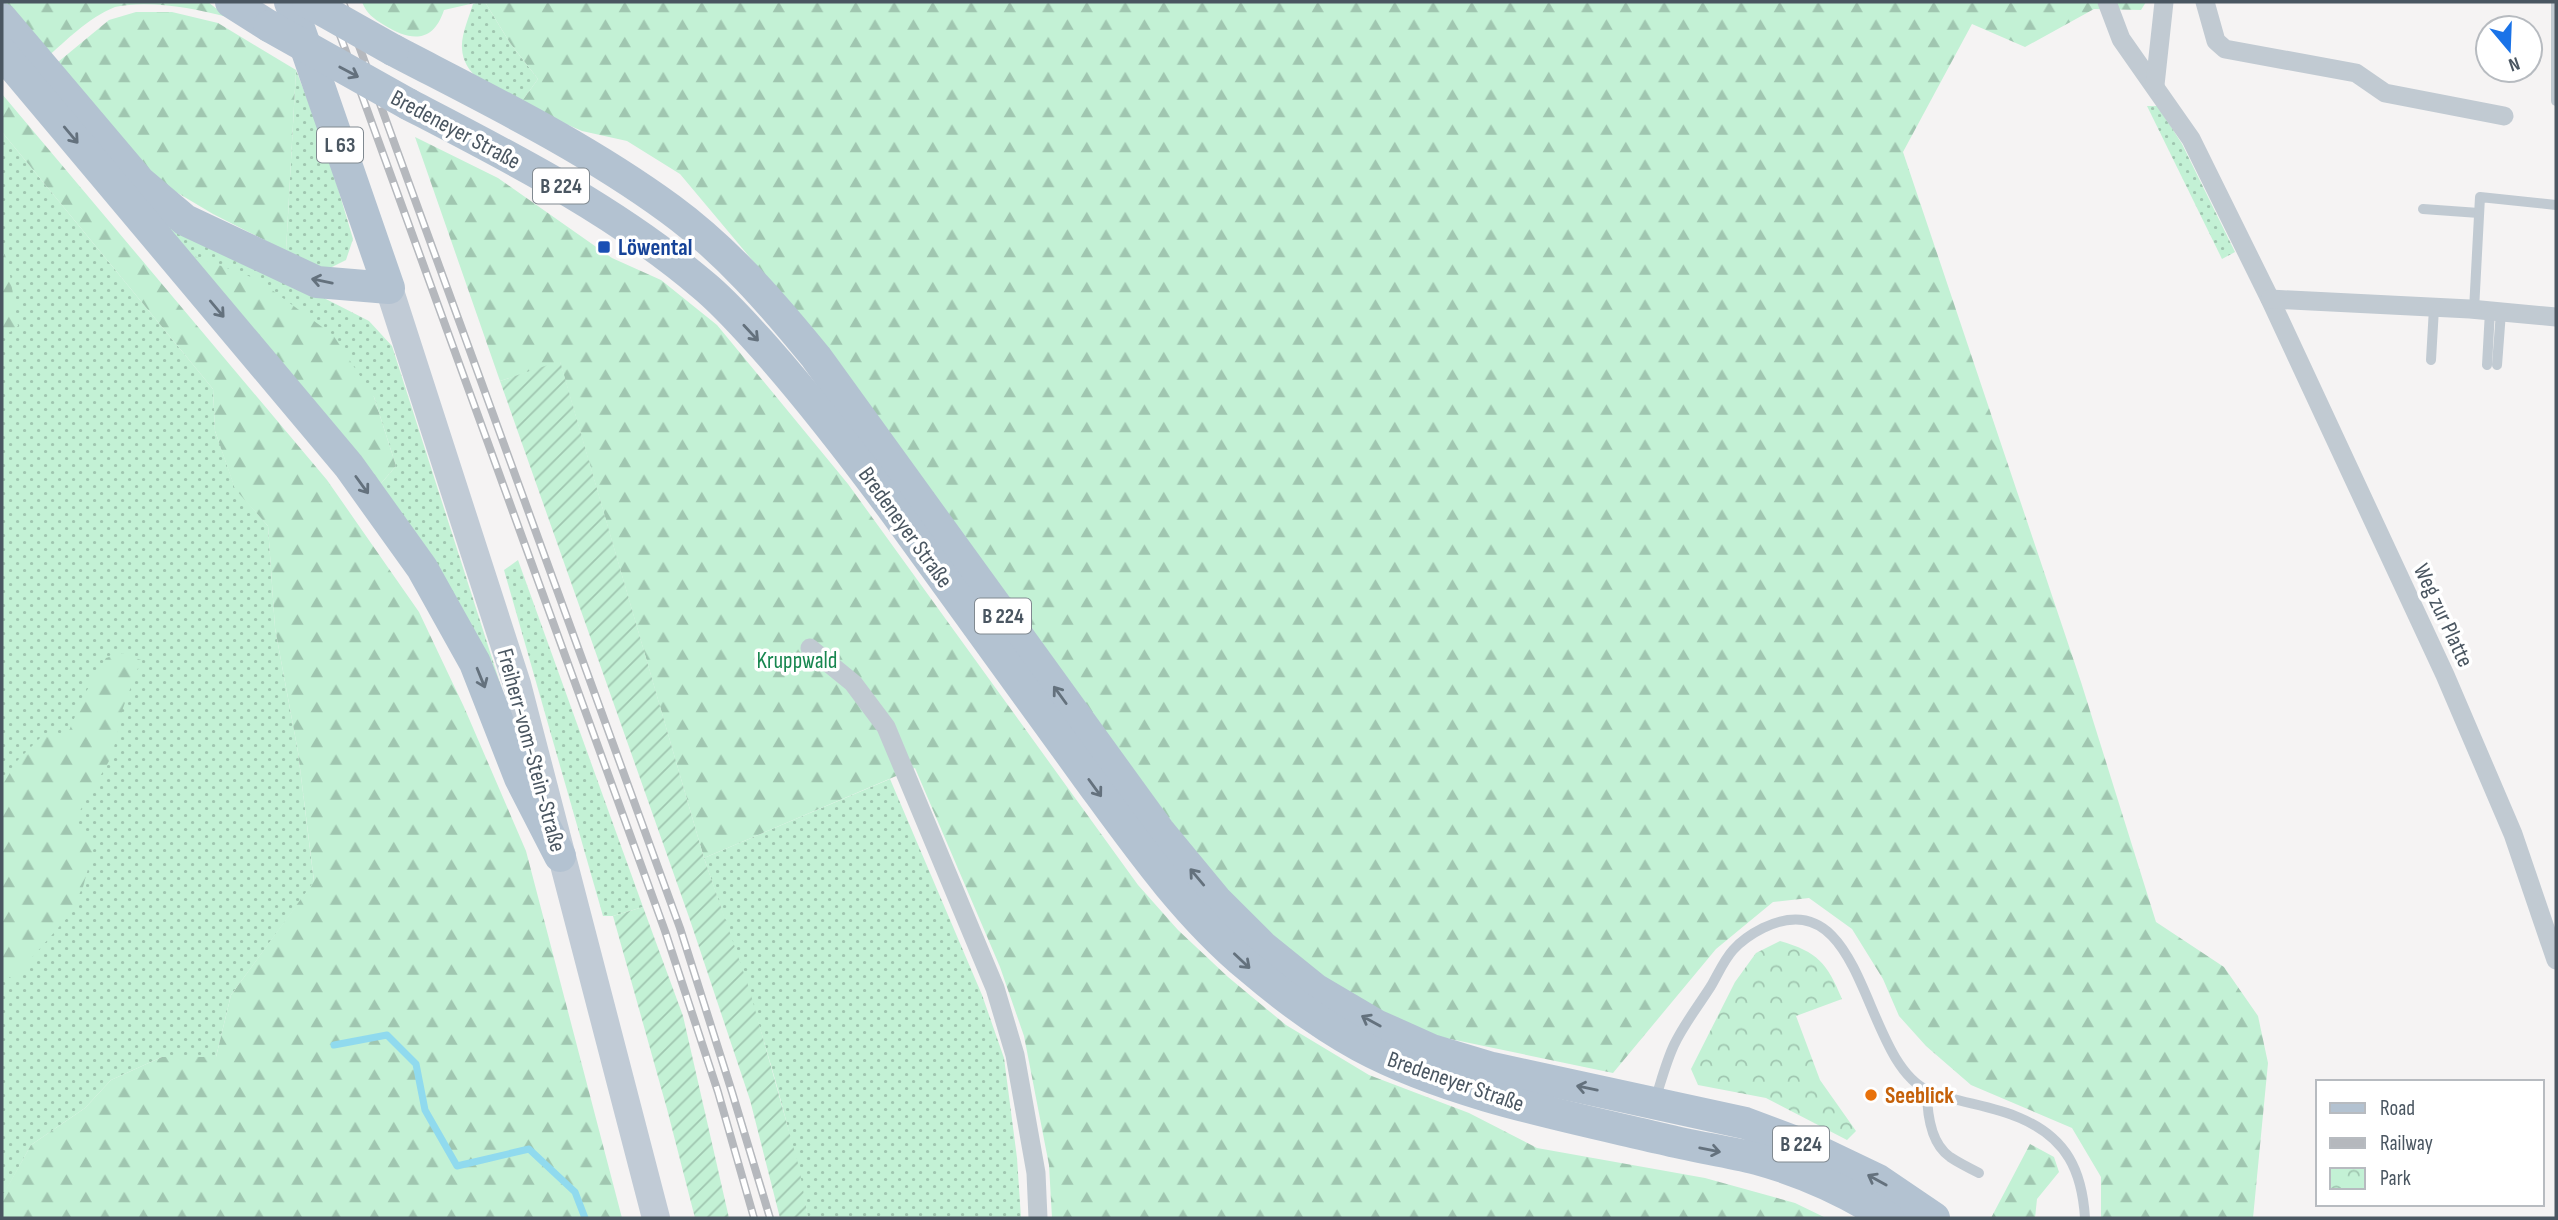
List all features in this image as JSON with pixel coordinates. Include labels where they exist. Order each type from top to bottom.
[{"type":"main road","name":"Bredeneyer Straße","points":[[232,2],[312,52],[526,166],[618,222],[703,285],[789,374],[845,444],[1139,848],[1194,914],[1245,965],[1301,1010],[1362,1047],[1423,1074],[1481,1093],[1649,1119],[1745,1123],[1809,1147],[1878,1180],[1934,1218]]},
{"type":"main road","name":"L 63","points":[[290,2],[389,288]]},
{"type":"main road","name":"Bredeneyer Straße","points":[[308,2],[586,152],[672,210],[714,246],[773,304],[824,368],[1159,831],[1216,900],[1263,947],[1315,989],[1376,1025],[1432,1050],[1649,1119],[1755,1159],[1808,1175],[1864,1202],[1888,1218]]},
{"type":"main road","points":[[5,37],[140,182],[185,220],[317,282],[389,288]]},
{"type":"main road","points":[[5,37],[349,466],[422,568],[475,663],[520,778],[560,856]]},
{"type":"main road","name":"Freiherr-vom-Stein-Straße","points":[[389,288],[517,684],[656,1218]]},
{"type":"street","name":"Weg zur Platte","points":[[2107,2],[2121,39],[2191,139],[2270,299],[2451,688],[2513,834],[2556,960]]},
{"type":"street","points":[[2155,85],[2164,2]]},
{"type":"street","points":[[2205,2],[2216,41],[2225,49],[2356,73],[2385,93],[2504,116]]},
{"type":"street","points":[[2270,299],[2556,317]]},
{"type":"street","points":[[810,648],[852,683],[886,727],[995,988],[1015,1055],[1037,1173],[1038,1218]]},
{"type":"lane","points":[[2556,2],[2556,101]]},
{"type":"lane","points":[[2492,365],[2479,213],[2480,197],[2556,205]]},
{"type":"lane","points":[[2423,209],[2479,213]]},
{"type":"lane","points":[[2431,360],[2434,308]]},
{"type":"lane","points":[[1649,1119],[1674,1045],[1733,950],[1755,931],[1779,920],[1811,920],[1825,930],[1851,961],[1888,1045],[1912,1080],[1927,1090],[2021,1118],[2051,1137],[2072,1159],[2084,1190],[2085,1218]]},
{"type":"lane","points":[[1927,1090],[1927,1108],[1933,1133],[1947,1155],[1979,1173]]},
{"type":"green space","points":[[2,2],[208,2],[227,17],[171,6],[142,4],[115,7],[87,23],[45,59],[2,7]]},
{"type":"green space","points":[[362,2],[479,2],[444,10],[434,29],[427,34],[412,36],[377,20],[368,13]]},
{"type":"green space","points":[[485,2],[510,43],[538,79],[520,104],[483,82],[468,68],[462,43],[473,4]]},
{"type":"green space","points":[[485,2],[2146,2],[2141,10],[2094,9],[2025,47],[1972,24],[1903,152],[2081,682],[2156,922],[2224,967],[2258,1016],[2268,1063],[2253,1218],[2101,1218],[2101,1177],[2072,1128],[1971,1085],[1926,1046],[1899,1016],[1883,979],[1852,929],[1809,898],[1773,902],[1716,949],[1613,1073],[1431,1035],[1354,1001],[1269,941],[1223,892],[810,329],[680,174],[627,141],[582,131],[520,104],[538,79],[510,43]]},
{"type":"green space","points":[[136,12],[172,12],[218,23],[296,70],[286,251],[213,214],[161,183],[52,67],[109,20]]},
{"type":"green space","points":[[296,70],[326,148],[353,239],[346,260],[326,270],[286,251]]},
{"type":"green space","points":[[2,94],[327,480],[419,612],[464,707],[526,851],[622,1218],[2,1218],[2,1193],[31,1145],[85,1108],[111,1080],[162,1057],[216,1057],[231,995],[314,881],[298,752],[275,628],[268,526],[235,489],[215,431],[213,389],[2,132]]},
{"type":"green space","points":[[2147,106],[2158,106],[2182,144],[2235,252],[2222,259]]},
{"type":"green space","points":[[2,132],[213,389],[215,431],[235,488],[268,526],[275,628],[298,752],[314,882],[231,995],[216,1057],[162,1057],[111,1080],[85,1108],[31,1145],[4,1194],[2,1193]]},
{"type":"green space","name":"Kruppwald","points":[[415,137],[498,178],[612,258],[661,280],[717,325],[848,484],[1138,885],[1178,930],[1228,977],[1286,1025],[1369,1075],[1469,1113],[1537,1148],[1705,1178],[1795,1203],[1826,1218],[1052,1218],[1049,1165],[1024,1036],[1000,967],[915,768],[704,858],[560,362],[500,381]]},
{"type":"green space","points":[[137,197],[181,225],[369,321],[392,346],[507,705],[378,487],[396,466],[374,397],[183,252]]},
{"type":"green space","points":[[2,248],[8,263],[18,326],[2,335]]},
{"type":"green space","points":[[183,252],[257,279],[333,335],[374,397],[396,466],[378,487]]},
{"type":"green space","points":[[560,361],[704,858],[749,988],[799,1167],[808,1218],[780,1218],[750,1100],[690,920],[500,381]]},
{"type":"green space","points":[[518,560],[643,907],[613,916],[603,916],[504,570]]},
{"type":"green space","points":[[123,653],[141,660],[123,708],[112,756],[74,821],[96,840],[83,887],[66,919],[13,979],[2,973],[2,786],[17,761],[40,738],[69,731],[83,697],[106,658]]},
{"type":"green space","points":[[890,779],[982,995],[1004,1058],[1017,1158],[1021,1218],[808,1218],[776,1081],[704,858]]},
{"type":"green space","points":[[643,907],[683,1016],[729,1218],[695,1218],[613,916]]},
{"type":"green space","points":[[1780,941],[1804,950],[1820,961],[1842,999],[1796,1016],[1820,1080],[1856,1131],[1847,1140],[1766,1098],[1698,1085],[1691,1069],[1735,982],[1756,953]]},
{"type":"green space","points":[[2030,1144],[2054,1157],[2059,1172],[2037,1199],[2035,1218],[1991,1218]]},
{"type":"waterway","points":[[334,1045],[387,1035],[416,1064],[425,1110],[457,1166],[529,1149],[575,1192],[585,1218]]},
{"type":"railway","points":[[328,2],[665,931],[718,1092],[754,1218]]},
{"type":"railway","points":[[343,2],[680,928],[770,1218]]},
{"type":"place","name":"Löwental","points":[[604,247]]},
{"type":"place","name":"Seeblick","points":[[1871,1095]]}]
